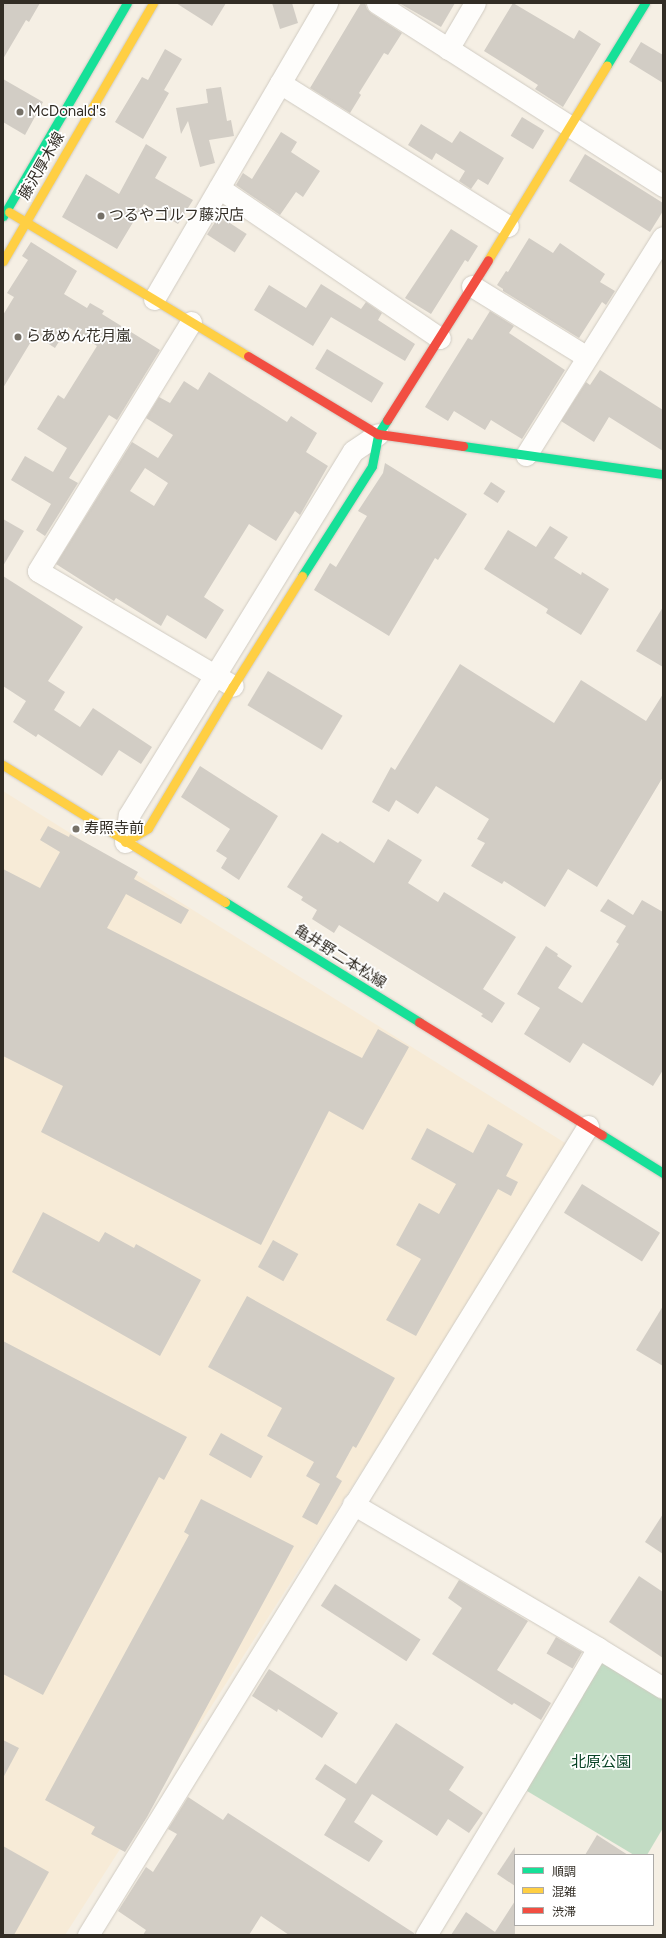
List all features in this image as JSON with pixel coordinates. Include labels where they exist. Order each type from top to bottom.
[{"type":"street","name":"藤沢厚木線","points":[[4,212],[128,3]]},
{"type":"street","name":"藤沢厚木線","points":[[3,261],[153,3]]},
{"type":"street","points":[[154,299],[327,3]]},
{"type":"street","points":[[377,3],[663,186]]},
{"type":"street","points":[[448,49],[475,3]]},
{"type":"street","points":[[125,842],[129,815],[215,675],[354,451],[378,434],[440,338],[645,3]]},
{"type":"street","points":[[280,84],[508,226]]},
{"type":"street","points":[[219,188],[440,338]]},
{"type":"street","points":[[4,212],[25,222],[378,434],[526,455],[661,471]]},
{"type":"street","points":[[526,455],[663,237]]},
{"type":"street","points":[[472,286],[587,357]]},
{"type":"street","points":[[191,322],[38,571],[233,686]]},
{"type":"street","points":[[125,842],[148,828],[233,686],[372,466],[378,434]]},
{"type":"street","name":"亀井野二本松線","points":[[3,765],[125,842],[663,1173]]},
{"type":"street","points":[[88,1935],[588,1126]]},
{"type":"street","points":[[353,1504],[598,1648],[663,1688]]},
{"type":"street","points":[[426,1935],[598,1648]]},
{"type":"shaded area","points":[[3,791],[570,1146],[65,1935],[3,1935]]},
{"type":"green space","name":"北原公園","points":[[598,1648],[663,1688],[663,1828],[648,1854],[632,1854],[517,1785]]},
{"type":"building","points":[[3,3],[40,3],[29,22],[26,20],[3,59]]},
{"type":"building","points":[[176,3],[226,3],[212,26]]},
{"type":"building","points":[[272,3],[292,3],[298,23],[280,29]]},
{"type":"building","points":[[361,3],[365,3],[367,9],[371,13],[402,33],[388,55],[384,53],[359,93],[361,95],[350,113],[310,88]]},
{"type":"building","points":[[399,3],[455,3],[441,27]]},
{"type":"building","points":[[513,3],[574,39],[579,30],[601,44],[563,107],[535,89],[538,85],[484,51]]},
{"type":"building","points":[[641,42],[663,55],[663,83],[629,62]]},
{"type":"building","points":[[165,49],[182,59],[164,90],[169,93],[143,139],[115,122],[142,77],[148,80]]},
{"type":"building","name":"McDonald's","points":[[3,79],[43,102],[25,135],[3,122]]},
{"type":"building","points":[[221,87],[227,121],[231,120],[234,136],[209,140],[215,163],[200,167],[188,121],[181,134],[176,108],[208,103],[206,89]]},
{"type":"building","points":[[522,117],[544,130],[533,149],[511,136]]},
{"type":"building","points":[[421,124],[452,143],[460,131],[504,158],[488,185],[478,179],[471,189],[459,181],[465,171],[436,153],[432,160],[408,145]]},
{"type":"building","points":[[281,132],[297,142],[291,152],[320,171],[303,197],[296,192],[280,215],[236,185],[243,173],[252,179]]},
{"type":"building","points":[[146,144],[167,157],[155,178],[193,200],[178,224],[144,204],[117,249],[62,217],[86,174],[119,194]]},
{"type":"building","points":[[585,154],[663,203],[663,211],[650,232],[569,181]]},
{"type":"building","points":[[219,216],[247,234],[235,252],[207,234]]},
{"type":"building","points":[[451,229],[478,246],[468,262],[465,260],[431,314],[405,298]]},
{"type":"building","points":[[529,238],[553,253],[560,243],[605,274],[600,282],[615,291],[606,305],[602,302],[579,338],[503,291],[503,289],[497,285],[506,271],[508,272]]},
{"type":"building","points":[[31,242],[77,271],[64,294],[87,308],[90,303],[104,311],[102,314],[160,350],[117,420],[109,415],[69,478],[78,483],[45,536],[36,530],[51,504],[11,480],[25,456],[53,472],[67,448],[37,429],[58,395],[64,399],[97,346],[68,327],[55,348],[35,335],[3,388],[3,315],[14,297],[7,293],[28,260],[22,256]]},
{"type":"building","points":[[321,284],[361,309],[366,302],[382,313],[378,320],[415,344],[405,361],[331,317],[313,346],[254,310],[269,285],[306,308]]},
{"type":"building","points":[[490,311],[514,326],[509,333],[565,370],[522,439],[491,420],[485,430],[454,411],[448,421],[425,407],[468,338],[472,340]]},
{"type":"building","points":[[327,349],[384,383],[372,403],[315,369]]},
{"type":"building","points":[[600,370],[663,410],[663,451],[609,417],[594,442],[561,421],[586,382],[590,385]]},
{"type":"building","points":[[209,372],[287,422],[291,416],[317,433],[306,452],[328,466],[300,515],[295,511],[276,541],[249,524],[204,597],[224,610],[206,639],[167,615],[161,626],[116,598],[114,601],[56,564],[132,442],[158,458],[173,435],[146,418],[159,397],[170,403],[184,381],[198,390]],"holes":[[[145,468],[168,483],[154,506],[130,491]]]},
{"type":"building","points":[[385,463],[467,514],[438,560],[435,558],[389,636],[314,590],[330,563],[336,567],[367,516],[358,511],[383,473]]},
{"type":"building","points":[[491,482],[505,491],[498,503],[483,494]]},
{"type":"building","points":[[3,519],[24,531],[3,566]]},
{"type":"building","points":[[550,526],[568,537],[554,558],[581,575],[582,572],[609,589],[581,635],[546,613],[548,609],[484,569],[508,530],[536,547]]},
{"type":"building","points":[[3,576],[83,627],[48,681],[65,692],[54,710],[80,727],[93,708],[152,747],[141,764],[119,750],[102,776],[38,734],[36,737],[13,722],[26,701],[3,686]]},
{"type":"building","points":[[663,607],[663,667],[636,651]]},
{"type":"building","points":[[460,664],[554,723],[581,680],[646,721],[663,694],[663,777],[597,887],[568,869],[545,907],[504,881],[502,884],[471,866],[485,843],[477,839],[489,819],[436,786],[418,814],[396,800],[389,812],[372,802],[391,767],[395,770]]},
{"type":"building","points":[[268,671],[343,716],[322,750],[247,705]]},
{"type":"building","points":[[200,766],[278,816],[239,880],[221,868],[227,858],[216,851],[230,829],[181,797]]},
{"type":"building","points":[[48,826],[69,837],[70,834],[138,872],[134,879],[189,910],[181,924],[126,894],[107,928],[362,1058],[378,1029],[409,1047],[363,1130],[329,1111],[261,1245],[41,1132],[63,1086],[3,1056],[3,869],[40,888],[60,852],[40,840]]},
{"type":"building","points":[[322,833],[338,843],[340,841],[374,863],[388,839],[422,860],[408,883],[438,902],[444,892],[516,937],[483,989],[505,1003],[492,1023],[481,1016],[483,1014],[339,925],[334,933],[312,919],[317,910],[301,900],[303,897],[287,887]]},
{"type":"building","points":[[608,899],[633,915],[642,900],[663,912],[663,1070],[653,1086],[583,1043],[570,1063],[524,1034],[540,1008],[517,994],[546,946],[558,954],[557,956],[572,966],[558,988],[582,1003],[619,944],[616,942],[626,926],[600,911]]},
{"type":"building","points":[[488,1124],[523,1144],[506,1176],[518,1182],[511,1196],[498,1189],[416,1336],[386,1320],[421,1259],[396,1245],[419,1203],[439,1214],[456,1184],[411,1159],[427,1128],[473,1153]]},
{"type":"building","points":[[582,1184],[660,1233],[642,1262],[564,1213]]},
{"type":"building","points":[[43,1212],[99,1242],[105,1232],[134,1248],[136,1244],[201,1280],[160,1356],[12,1272]]},
{"type":"building","points":[[273,1240],[298,1254],[283,1281],[258,1267]]},
{"type":"building","points":[[247,1296],[395,1378],[356,1448],[353,1446],[336,1477],[342,1481],[317,1525],[302,1517],[320,1484],[306,1476],[314,1462],[267,1436],[282,1408],[208,1367]]},
{"type":"building","points":[[663,1306],[663,1366],[636,1350]]},
{"type":"building","points":[[3,1341],[187,1437],[164,1480],[159,1477],[43,1695],[3,1674]]},
{"type":"building","points":[[221,1433],[263,1456],[251,1478],[209,1455]]},
{"type":"building","points":[[201,1499],[294,1546],[147,1817],[125,1852],[91,1834],[95,1827],[45,1800],[189,1535],[184,1532]]},
{"type":"building","points":[[663,1514],[663,1554],[645,1542]]},
{"type":"building","points":[[639,1576],[663,1592],[663,1658],[609,1622]]},
{"type":"building","points":[[459,1580],[528,1621],[497,1670],[551,1703],[541,1720],[514,1703],[512,1705],[432,1654],[462,1608],[448,1598]]},
{"type":"building","points":[[335,1584],[421,1640],[406,1661],[321,1606]]},
{"type":"building","points":[[556,1637],[582,1652],[572,1668],[546,1653]]},
{"type":"building","points":[[269,1669],[338,1713],[322,1738],[278,1709],[277,1712],[252,1696]]},
{"type":"building","points":[[396,1723],[464,1767],[449,1790],[483,1813],[469,1833],[448,1819],[437,1836],[372,1794],[354,1822],[383,1841],[369,1862],[324,1835],[346,1799],[315,1779],[325,1764],[356,1784]]},
{"type":"building","points":[[3,1740],[19,1748],[3,1778]]},
{"type":"building","points":[[188,1797],[223,1820],[228,1813],[414,1933],[414,1935],[289,1935],[261,1916],[249,1935],[143,1935],[146,1930],[118,1911],[146,1867],[153,1872],[177,1834],[168,1829]]},
{"type":"building","points":[[597,1835],[626,1854],[586,1854]]},
{"type":"building","points":[[3,1846],[49,1872],[14,1935],[3,1935]]},
{"type":"building","points":[[515,1847],[514,1885],[497,1874]]},
{"type":"building","points":[[514,1903],[515,1935],[451,1935],[466,1912],[495,1932]]},
{"type":"traffic: fast","points":[[3,216],[127,3]]},
{"type":"traffic: fast","points":[[607,65],[645,3]]},
{"type":"traffic: fast","points":[[302,576],[372,466],[378,434],[387,420]]},
{"type":"traffic: fast","points":[[463,446],[663,474]]},
{"type":"traffic: fast","points":[[225,902],[419,1022]]},
{"type":"traffic: fast","points":[[602,1135],[663,1173]]},
{"type":"traffic: slow","points":[[3,261],[153,3]]},
{"type":"traffic: slow","points":[[488,260],[607,65]]},
{"type":"traffic: slow","points":[[9,212],[248,356]]},
{"type":"traffic: slow","points":[[125,842],[148,828],[233,686],[302,576]]},
{"type":"traffic: slow","points":[[3,765],[225,902]]},
{"type":"traffic: jam","points":[[387,420],[488,260]]},
{"type":"traffic: jam","points":[[248,356],[378,434],[463,446]]},
{"type":"traffic: jam","points":[[419,1022],[602,1135]]},
{"type":"place","name":"McDonald's","points":[[20,112]]},
{"type":"place","name":"つるやゴルフ藤沢店","points":[[101,216]]},
{"type":"place","name":"らあめん花月嵐","points":[[18,337]]},
{"type":"place","name":"寿照寺前","points":[[76,829]]}]
